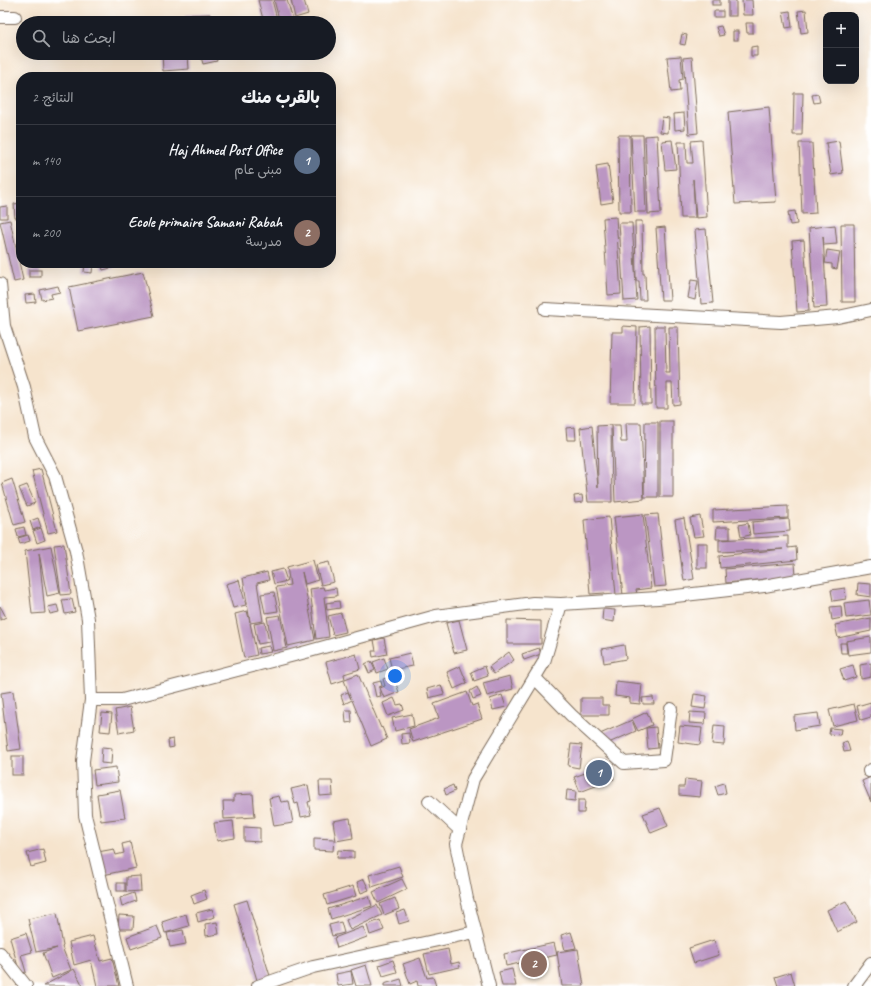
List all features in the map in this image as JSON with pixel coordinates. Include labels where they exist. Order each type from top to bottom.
[{"type":"street","points":[[0,17],[15,17]]},
{"type":"street","points":[[0,284],[4,326],[24,387],[35,437],[56,476],[76,551],[88,619],[91,700],[83,761],[85,815],[127,986]]},
{"type":"street","points":[[545,309],[781,322],[838,317],[871,310]]},
{"type":"street","points":[[91,700],[122,700],[436,616],[533,603],[562,604],[658,598],[764,586],[871,567]]},
{"type":"street","points":[[490,986],[475,932],[456,844],[473,779],[544,662],[562,604]]},
{"type":"street","points":[[535,678],[571,715],[624,763],[664,760],[671,709]]},
{"type":"street","points":[[429,801],[460,830]]},
{"type":"street","points":[[258,986],[313,967],[475,932]]},
{"type":"street","points":[[0,953],[26,986]]},
{"type":"street","points":[[854,986],[871,963]]},
{"type":"building","points":[[258,0],[272,0],[276,16],[262,16]]},
{"type":"building","points":[[274,0],[287,0],[292,16],[278,16]]},
{"type":"building","points":[[291,0],[304,0],[308,14],[295,16]]},
{"type":"building","points":[[712,0],[720,0],[720,5],[712,5]]},
{"type":"building","points":[[728,0],[736,0],[736,16],[728,16]]},
{"type":"building","points":[[742,0],[752,0],[753,15],[743,15]]},
{"type":"building","points":[[806,10],[808,32],[801,33],[798,11]]},
{"type":"building","points":[[714,11],[723,11],[723,17],[714,17]]},
{"type":"building","points":[[790,11],[792,27],[786,28],[783,12]]},
{"type":"building","points":[[210,14],[210,16],[186,16]]},
{"type":"building","points":[[746,23],[753,23],[753,33],[747,33]]},
{"type":"building","points":[[721,26],[724,35],[719,36],[716,27]]},
{"type":"building","points":[[733,31],[738,31],[738,40],[733,40]]},
{"type":"building","points":[[682,34],[687,35],[685,45],[680,44]]},
{"type":"building","points":[[757,46],[757,56],[751,56],[751,47]]},
{"type":"building","points":[[681,56],[683,79],[679,80],[680,91],[671,92],[667,57]]},
{"type":"building","points":[[692,57],[698,133],[689,134],[683,58]]},
{"type":"building","points":[[162,60],[188,60],[189,69],[163,71]]},
{"type":"building","points":[[202,60],[217,60],[217,61],[203,64]]},
{"type":"building","points":[[794,93],[803,93],[802,135],[793,135]]},
{"type":"building","points":[[818,94],[820,102],[814,103],[812,95]]},
{"type":"building","points":[[769,107],[776,202],[735,204],[728,112]]},
{"type":"building","points":[[684,113],[685,129],[675,130],[674,114]]},
{"type":"building","points":[[662,117],[669,118],[668,133],[660,132]]},
{"type":"building","points":[[618,135],[630,135],[631,212],[619,212]]},
{"type":"building","points":[[631,135],[643,135],[646,212],[635,212]]},
{"type":"building","points":[[657,135],[661,213],[648,214],[645,136]]},
{"type":"building","points":[[672,140],[676,169],[665,170],[662,141]]},
{"type":"building","points":[[702,140],[707,217],[696,218],[693,179],[695,218],[681,218],[678,142],[686,142],[687,163],[693,163],[691,141]]},
{"type":"building","points":[[839,141],[843,173],[831,175],[826,143]]},
{"type":"building","points":[[799,143],[812,143],[816,213],[802,214]]},
{"type":"building","points":[[608,164],[613,202],[601,204],[596,166]]},
{"type":"building","points":[[14,204],[16,204],[15,218]]},
{"type":"building","points":[[7,206],[7,218],[0,218],[0,207]]},
{"type":"building","points":[[795,211],[797,224],[790,225],[788,212]]},
{"type":"building","points":[[616,217],[621,294],[608,295],[603,218]]},
{"type":"building","points":[[10,220],[16,248],[16,268],[20,268],[23,280],[14,282],[0,222]]},
{"type":"building","points":[[635,221],[642,221],[643,274],[645,274],[646,300],[640,300],[639,281],[636,281]]},
{"type":"building","points":[[619,223],[632,223],[637,300],[624,301]]},
{"type":"building","points":[[841,224],[854,224],[855,302],[842,302]]},
{"type":"building","points":[[835,225],[837,244],[824,245],[823,236],[827,307],[814,308],[809,228]]},
{"type":"building","points":[[665,227],[670,300],[661,300],[656,228]]},
{"type":"building","points":[[706,229],[713,303],[701,304],[695,230]]},
{"type":"building","points":[[804,240],[809,311],[797,312],[792,241]]},
{"type":"building","points":[[827,250],[840,252],[837,269],[832,268],[832,264],[825,263]]},
{"type":"building","points":[[84,268],[92,268],[92,273],[84,272]]},
{"type":"building","points":[[29,270],[41,270],[41,277],[29,277]]},
{"type":"building","points":[[143,272],[154,316],[78,331],[69,287]]},
{"type":"building","points":[[691,280],[698,281],[695,300],[688,298]]},
{"type":"building","points":[[58,286],[60,292],[51,294],[52,298],[42,300],[40,290]]},
{"type":"building","points":[[35,294],[36,302],[26,303],[25,295]]},
{"type":"building","points":[[623,326],[637,327],[635,403],[610,403],[612,332],[623,332]]},
{"type":"building","points":[[650,326],[651,404],[641,404],[640,327]]},
{"type":"building","points":[[655,326],[665,326],[666,373],[670,373],[669,327],[678,327],[680,404],[673,405],[672,383],[667,383],[667,408],[656,408]]},
{"type":"building","points":[[660,421],[673,421],[673,497],[660,497]]},
{"type":"building","points":[[645,422],[658,422],[658,497],[644,497]]},
{"type":"building","points":[[626,423],[641,423],[644,499],[615,502],[612,425],[620,425],[621,442],[627,442]]},
{"type":"building","points":[[611,425],[612,502],[588,502],[580,428],[592,426],[598,487],[597,426]]},
{"type":"building","points":[[575,427],[576,440],[567,440],[566,428]]},
{"type":"building","points":[[41,469],[57,531],[48,533],[32,471]]},
{"type":"building","points":[[12,479],[25,522],[14,525],[2,483]]},
{"type":"building","points":[[27,485],[35,503],[27,506],[19,488]]},
{"type":"building","points":[[582,495],[583,502],[575,503],[574,496]]},
{"type":"building","points":[[788,506],[788,518],[713,522],[713,510]]},
{"type":"building","points":[[643,514],[651,588],[636,590],[637,593],[623,595],[614,517]]},
{"type":"building","points":[[658,514],[666,586],[654,587],[645,515]]},
{"type":"building","points":[[700,516],[704,536],[694,537],[690,518]]},
{"type":"building","points":[[609,517],[616,595],[605,596],[605,593],[590,594],[584,520]]},
{"type":"building","points":[[38,518],[41,527],[33,530],[30,521]]},
{"type":"building","points":[[684,518],[694,579],[684,581],[675,520]]},
{"type":"building","points":[[789,519],[790,531],[753,534],[752,522]]},
{"type":"building","points":[[748,523],[750,535],[741,537],[739,525]]},
{"type":"building","points":[[24,527],[26,535],[18,537],[16,529]]},
{"type":"building","points":[[717,527],[730,527],[730,539],[716,539]]},
{"type":"building","points":[[41,528],[45,540],[37,543],[33,531]]},
{"type":"building","points":[[28,535],[30,541],[20,544],[18,538]]},
{"type":"building","points":[[788,536],[788,548],[796,547],[797,560],[720,568],[719,556],[783,549],[719,552],[719,540]]},
{"type":"building","points":[[697,543],[707,543],[707,568],[697,568]]},
{"type":"building","points":[[64,544],[71,594],[61,595],[54,545]]},
{"type":"building","points":[[51,546],[60,593],[47,596],[39,553],[45,613],[32,614],[25,551]]},
{"type":"building","points":[[313,560],[318,580],[305,584],[302,572],[315,640],[288,646],[276,587],[290,585],[287,567]]},
{"type":"building","points":[[329,562],[334,582],[321,585],[316,565]]},
{"type":"building","points":[[795,563],[796,576],[726,583],[725,569]]},
{"type":"building","points":[[283,569],[287,581],[274,584],[271,572]]},
{"type":"building","points":[[267,572],[269,580],[257,583],[263,621],[250,623],[257,655],[244,658],[235,614],[247,611],[250,622],[243,578]]},
{"type":"building","points":[[239,580],[246,605],[233,608],[226,584]]},
{"type":"building","points":[[858,583],[871,584],[871,597],[857,595]]},
{"type":"building","points":[[323,587],[324,590],[336,588],[337,596],[324,597],[329,637],[316,639],[310,589]]},
{"type":"building","points":[[845,588],[846,599],[833,601],[831,590]]},
{"type":"building","points":[[274,592],[278,611],[265,613],[261,594]]},
{"type":"building","points":[[72,599],[75,612],[65,614],[62,600]]},
{"type":"building","points":[[869,600],[871,615],[846,618],[844,603]]},
{"type":"building","points":[[339,601],[340,608],[327,610],[326,603]]},
{"type":"building","points":[[57,605],[59,612],[50,614],[48,607]]},
{"type":"building","points":[[0,606],[6,617],[0,620]]},
{"type":"building","points":[[841,606],[842,618],[832,620],[830,607]]},
{"type":"building","points":[[603,609],[615,610],[614,622],[602,620]]},
{"type":"building","points":[[341,613],[346,632],[333,635],[328,616]]},
{"type":"building","points":[[280,615],[287,648],[273,651],[267,617]]},
{"type":"building","points":[[871,618],[871,631],[838,638],[835,625]]},
{"type":"building","points":[[459,620],[467,650],[454,653],[446,623]]},
{"type":"building","points":[[507,620],[541,621],[541,644],[507,644]]},
{"type":"building","points":[[265,622],[269,642],[258,644],[254,624]]},
{"type":"building","points":[[871,637],[871,652],[848,655],[846,641]]},
{"type":"building","points":[[384,638],[387,654],[373,657],[372,651],[376,651],[374,640]]},
{"type":"building","points":[[840,643],[846,643],[847,653],[841,653]]},
{"type":"building","points":[[624,645],[626,659],[604,663],[602,649]]},
{"type":"building","points":[[269,646],[271,652],[259,654],[258,648]]},
{"type":"building","points":[[539,648],[541,654],[524,660],[522,654]]},
{"type":"building","points":[[509,652],[514,660],[494,674],[489,667]]},
{"type":"building","points":[[410,653],[413,666],[392,670],[389,658]]},
{"type":"building","points":[[356,654],[360,669],[344,674],[345,679],[358,674],[387,739],[371,746],[352,700],[344,704],[341,695],[348,692],[351,699],[344,680],[332,684],[326,662]]},
{"type":"building","points":[[384,658],[388,669],[377,673],[373,662]]},
{"type":"building","points":[[371,661],[375,670],[369,673],[365,664]]},
{"type":"building","points":[[871,663],[871,677],[861,679],[860,665]]},
{"type":"building","points":[[853,665],[856,677],[844,681],[840,669]]},
{"type":"building","points":[[460,666],[467,683],[454,689],[447,672]]},
{"type":"building","points":[[485,666],[488,676],[474,681],[471,672]]},
{"type":"building","points":[[393,676],[399,692],[384,698],[380,688],[385,686],[383,679]]},
{"type":"building","points":[[510,676],[513,689],[487,696],[483,683]]},
{"type":"building","points":[[381,681],[382,686],[379,687],[381,696],[376,697],[373,683]]},
{"type":"building","points":[[616,681],[642,684],[640,704],[630,703],[630,698],[615,696]]},
{"type":"building","points":[[441,685],[444,694],[429,698],[427,689]]},
{"type":"building","points":[[477,687],[481,696],[473,699],[470,691]]},
{"type":"building","points":[[13,691],[21,749],[8,751],[1,693]]},
{"type":"building","points":[[467,692],[472,706],[477,704],[482,719],[413,742],[409,729],[439,718],[434,704]]},
{"type":"building","points":[[694,694],[707,696],[705,709],[692,707]]},
{"type":"building","points":[[502,695],[506,707],[493,710],[490,699]]},
{"type":"building","points":[[653,697],[654,704],[643,704],[642,698]]},
{"type":"building","points":[[394,698],[397,705],[402,704],[404,710],[388,716],[383,703]]},
{"type":"building","points":[[581,698],[602,698],[602,705],[609,705],[609,715],[581,715]]},
{"type":"building","points":[[871,702],[871,717],[861,720],[857,706]]},
{"type":"building","points":[[854,704],[858,720],[833,726],[829,710]]},
{"type":"building","points":[[130,707],[134,730],[119,733],[115,710]]},
{"type":"building","points":[[345,710],[351,710],[352,722],[346,723]]},
{"type":"building","points":[[647,712],[652,725],[638,731],[632,719]]},
{"type":"building","points":[[690,712],[706,713],[705,724],[689,723]]},
{"type":"building","points":[[102,713],[112,714],[110,732],[100,731]]},
{"type":"building","points":[[818,713],[820,726],[795,730],[794,716]]},
{"type":"building","points":[[412,714],[414,726],[395,731],[392,718]]},
{"type":"building","points":[[632,720],[636,731],[604,745],[600,734]]},
{"type":"building","points":[[714,725],[725,726],[724,745],[712,744]]},
{"type":"building","points":[[680,726],[702,728],[700,745],[678,742]]},
{"type":"building","points":[[656,727],[658,748],[648,749],[646,728]]},
{"type":"building","points":[[830,728],[841,729],[840,735],[829,734]]},
{"type":"building","points":[[409,733],[410,743],[402,744],[401,734]]},
{"type":"building","points":[[173,739],[174,747],[169,748],[168,740]]},
{"type":"building","points":[[847,741],[850,751],[844,752],[842,743]]},
{"type":"building","points":[[571,744],[582,745],[579,768],[568,766]]},
{"type":"building","points":[[102,747],[112,748],[111,764],[101,763]]},
{"type":"building","points":[[12,756],[23,756],[23,775],[12,775]]},
{"type":"building","points":[[607,760],[614,779],[580,792],[574,777],[599,768],[598,763]]},
{"type":"building","points":[[116,767],[118,782],[95,785],[93,770]]},
{"type":"building","points":[[871,777],[871,802],[862,781]]},
{"type":"building","points":[[685,779],[702,781],[700,797],[679,795],[679,787],[684,787]]},
{"type":"building","points":[[319,781],[332,781],[333,795],[320,796]]},
{"type":"building","points":[[724,783],[726,793],[718,795],[715,786]]},
{"type":"building","points":[[308,785],[311,801],[308,802],[311,815],[301,817],[298,803],[295,804],[291,789]]},
{"type":"building","points":[[453,785],[455,791],[446,795],[444,789]]},
{"type":"building","points":[[120,790],[125,818],[101,821],[97,794]]},
{"type":"building","points":[[567,790],[576,791],[575,801],[566,800]]},
{"type":"building","points":[[253,794],[255,817],[224,819],[223,801],[234,801],[234,795]]},
{"type":"building","points":[[279,796],[281,802],[289,801],[293,823],[274,826],[269,798]]},
{"type":"building","points":[[578,800],[585,800],[584,813],[578,813]]},
{"type":"building","points":[[660,808],[668,826],[651,833],[643,814]]},
{"type":"building","points":[[350,818],[353,838],[336,841],[333,821]]},
{"type":"building","points":[[233,821],[235,838],[217,841],[214,823]]},
{"type":"building","points":[[244,827],[260,828],[260,842],[244,841]]},
{"type":"building","points":[[314,838],[334,839],[333,851],[314,850]]},
{"type":"building","points":[[130,842],[136,868],[103,875],[98,852],[114,849],[116,855],[124,853],[122,844]]},
{"type":"building","points":[[43,849],[46,863],[31,867],[27,853]]},
{"type":"building","points":[[338,850],[354,851],[354,858],[337,858]]},
{"type":"building","points":[[399,866],[403,877],[372,887],[369,875]]},
{"type":"building","points":[[140,876],[141,891],[126,892],[126,877]]},
{"type":"building","points":[[364,879],[369,890],[361,893],[357,882]]},
{"type":"building","points":[[402,879],[407,889],[378,903],[373,892]]},
{"type":"building","points":[[117,883],[125,883],[125,891],[117,891]]},
{"type":"building","points":[[353,886],[356,896],[327,905],[324,895]]},
{"type":"building","points":[[204,890],[207,899],[194,904],[191,895]]},
{"type":"building","points":[[134,893],[136,901],[122,906],[120,898]]},
{"type":"building","points":[[369,896],[372,906],[331,919],[328,909]]},
{"type":"building","points":[[395,898],[399,909],[384,915],[380,904]]},
{"type":"building","points":[[247,900],[270,976],[257,980],[234,904]]},
{"type":"building","points":[[846,901],[857,922],[837,932],[827,910]]},
{"type":"building","points":[[377,905],[382,915],[350,930],[346,920]]},
{"type":"building","points":[[212,909],[215,917],[198,922],[196,913]]},
{"type":"building","points":[[405,910],[409,921],[399,924],[396,913]]},
{"type":"building","points":[[57,913],[62,947],[71,970],[52,978],[43,953],[57,948],[36,952],[28,919]]},
{"type":"building","points":[[186,914],[189,926],[165,933],[162,922]]},
{"type":"building","points":[[119,915],[134,916],[133,929],[118,929]]},
{"type":"building","points":[[380,920],[384,930],[370,935],[367,925]]},
{"type":"building","points":[[217,922],[219,934],[206,936],[205,924]]},
{"type":"building","points":[[341,922],[344,933],[332,936],[329,925]]},
{"type":"building","points":[[157,926],[162,938],[131,949],[127,937]]},
{"type":"building","points":[[363,927],[367,937],[337,948],[334,938]]},
{"type":"building","points":[[183,930],[186,944],[170,947],[167,933]]},
{"type":"building","points":[[571,932],[576,948],[565,950],[561,935]]},
{"type":"building","points":[[26,933],[32,952],[21,955],[26,972],[20,974],[10,938]]},
{"type":"building","points":[[93,936],[100,961],[112,958],[119,986],[97,986],[91,960],[74,965],[69,942]]},
{"type":"building","points":[[714,940],[719,955],[694,963],[689,948]]},
{"type":"building","points":[[554,943],[557,955],[506,966],[504,954]]},
{"type":"building","points":[[448,949],[451,964],[459,962],[460,967],[429,974],[424,954]]},
{"type":"building","points":[[578,949],[584,986],[562,986],[557,952]]},
{"type":"building","points":[[420,958],[427,978],[433,977],[436,986],[418,986],[417,981],[410,984],[403,964]]},
{"type":"building","points":[[393,960],[397,972],[383,976],[379,965]]},
{"type":"building","points":[[366,965],[372,986],[356,986],[351,970]]},
{"type":"building","points":[[74,969],[83,986],[43,986],[71,971]]},
{"type":"building","points":[[512,969],[516,986],[502,986],[499,972]]},
{"type":"building","points":[[351,971],[353,984],[338,986],[336,974]]},
{"type":"building","points":[[791,972],[795,986],[778,986],[775,977]]},
{"type":"building","points":[[401,979],[403,986],[384,986],[384,984]]},
{"type":"place","name":"Haj Ahmed Post Office","points":[[599,773]]},
{"type":"place","name":"Ecole primaire Samani Rabah","points":[[534,964]]}]
